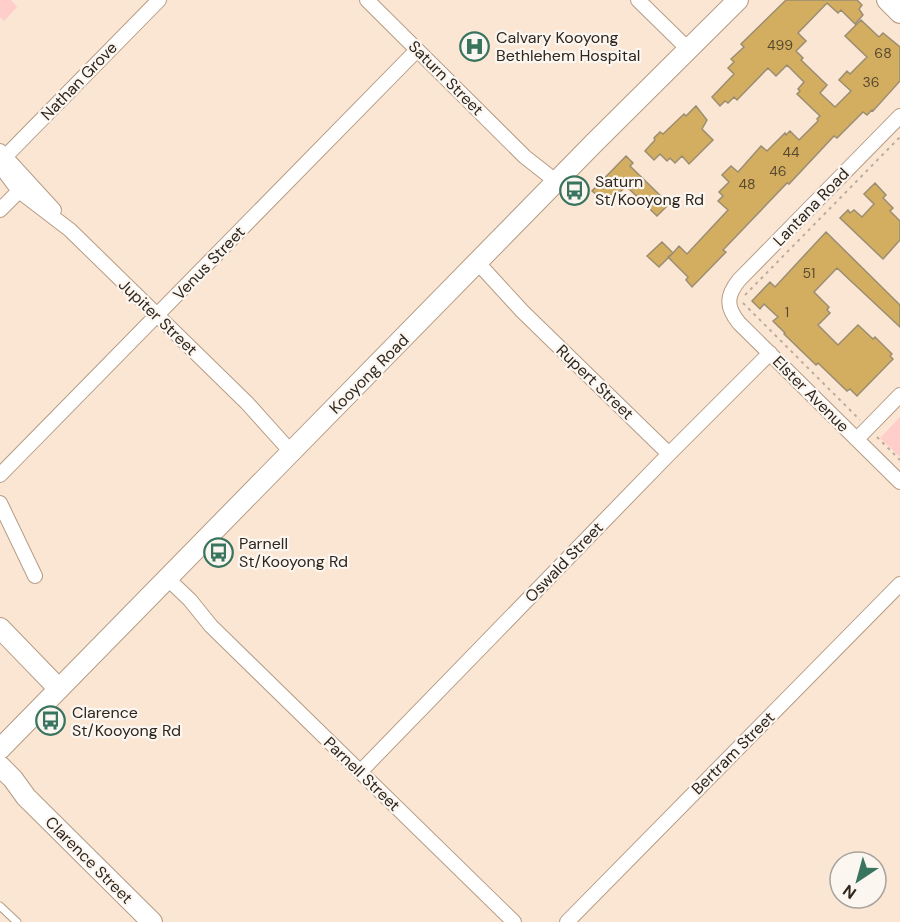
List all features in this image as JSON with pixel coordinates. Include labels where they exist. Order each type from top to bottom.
[{"type":"street","name":"Nathan Grove","points":[[2,159],[159,0]]},
{"type":"street","name":"Saturn Street","points":[[367,0],[554,186]]},
{"type":"street","points":[[638,0],[689,50]]},
{"type":"street","name":"Kooyong Road","points":[[0,749],[738,0]]},
{"type":"street","points":[[887,0],[900,13]]},
{"type":"street","name":"Venus Street","points":[[0,475],[417,50]]},
{"type":"street","name":"Lantana Road","points":[[729,302],[730,292],[739,280],[900,116]]},
{"type":"street","name":"Jupiter Street","points":[[2,159],[23,187],[48,203],[70,230],[295,449]]},
{"type":"street","points":[[0,210],[23,187]]},
{"type":"street","name":"Rupert Street","points":[[475,266],[493,288],[522,311],[669,454]]},
{"type":"street","name":"Elster Avenue","points":[[729,302],[732,315],[900,482]]},
{"type":"street","name":"Oswald Street","points":[[360,772],[770,353]]},
{"type":"street","points":[[857,439],[900,395]]},
{"type":"street","points":[[0,503],[35,576]]},
{"type":"street","name":"Parnell Street","points":[[165,582],[184,606],[211,626],[514,922]]},
{"type":"street","name":"Bertram Street","points":[[567,922],[900,584]]},
{"type":"street","points":[[0,628],[59,689]]},
{"type":"street","name":"Clarence Street","points":[[0,766],[26,797],[152,922]]},
{"type":"street","name":"Clarence Street","points":[[0,781],[26,797]]},
{"type":"lane","points":[[0,906],[16,922]]},
{"type":"path","points":[[862,422],[740,300],[900,137]]},
{"type":"path","points":[[873,433],[900,460]]},
{"type":"shaded area","points":[[0,0],[11,0],[17,7],[4,21],[0,17]]},
{"type":"shaded area","points":[[900,417],[900,457],[880,438]]},
{"type":"building","points":[[786,0],[857,0],[862,5],[859,9],[863,15],[855,24],[841,10],[838,13],[827,3],[798,33],[806,41],[796,51],[803,58],[801,60],[827,85],[820,93],[835,107],[851,91],[839,80],[847,71],[850,74],[867,57],[845,36],[861,20],[879,37],[883,33],[900,47],[900,81],[873,111],[867,115],[863,112],[837,138],[834,136],[723,250],[726,252],[692,287],[686,280],[688,277],[668,258],[659,267],[647,256],[662,242],[673,253],[679,246],[687,254],[728,210],[718,201],[723,196],[719,192],[729,182],[722,175],[731,166],[738,172],[761,146],[767,151],[790,131],[799,140],[820,116],[797,94],[804,82],[787,65],[776,76],[768,68],[737,100],[734,97],[728,103],[725,101],[720,106],[712,97],[734,74],[728,68],[734,62],[731,59],[744,47],[741,44]]},
{"type":"building","points":[[696,106],[707,120],[702,129],[713,140],[689,164],[682,156],[675,163],[670,158],[667,161],[660,154],[654,160],[645,151],[655,140],[654,138],[660,132],[663,134]]},
{"type":"building","points":[[626,156],[633,163],[630,166],[669,204],[657,216],[626,186],[607,205],[604,202],[602,205],[595,198],[598,196],[592,191]]},
{"type":"building","points":[[875,183],[886,195],[883,198],[893,208],[890,211],[900,221],[900,240],[883,259],[840,218],[848,210],[850,213],[854,210],[862,217],[874,204],[864,194]]},
{"type":"building","points":[[826,232],[900,305],[900,327],[837,268],[814,292],[829,307],[827,310],[830,313],[818,325],[838,345],[858,325],[873,339],[875,337],[892,354],[890,356],[893,359],[857,396],[850,389],[847,391],[818,363],[816,365],[784,334],[773,321],[778,317],[764,304],[760,309],[752,301],[770,282],[775,287]]},
{"type":"place","name":"Calvary Kooyong Bethlehem Hospital","points":[[475,46]]},
{"type":"place","name":"Saturn St/Kooyong Rd","points":[[574,190]]},
{"type":"place","name":"Parnell St/Kooyong Rd","points":[[218,552]]},
{"type":"place","name":"Clarence St/Kooyong Rd","points":[[51,721]]}]
